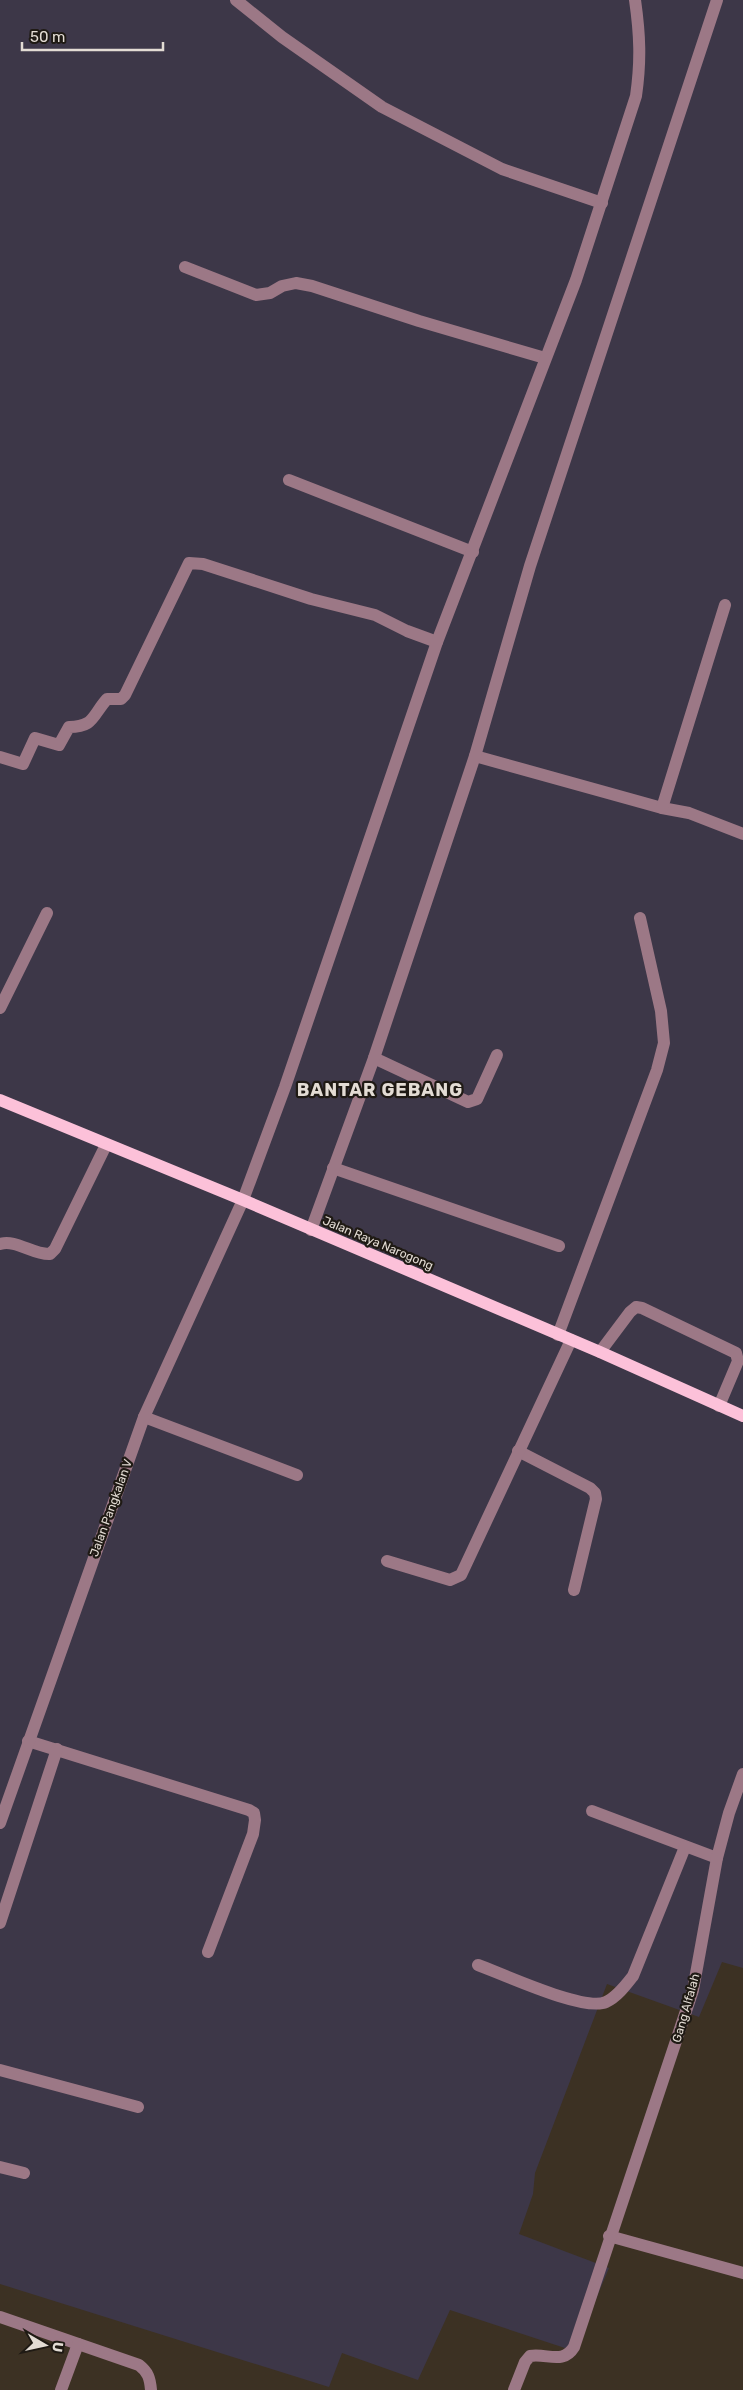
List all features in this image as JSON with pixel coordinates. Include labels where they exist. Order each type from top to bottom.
[{"type":"main road","name":"Jalan Raya Narogong","points":[[0,1100],[243,1200],[600,1352],[743,1416]]},
{"type":"street","points":[[236,0],[282,37],[382,107],[502,168],[602,203]]},
{"type":"street","name":"Jalan Pangkalan V","points":[[0,1823],[144,1417],[243,1200],[288,1077],[437,642],[576,280],[636,96],[640,67],[640,38],[635,0]]},
{"type":"street","points":[[311,1230],[374,1058],[476,756],[530,566],[717,0]]},
{"type":"street","points":[[185,267],[256,295],[270,293],[282,286],[296,283],[312,286],[419,321],[545,358]]},
{"type":"street","points":[[289,480],[473,552]]},
{"type":"street","points":[[0,757],[23,764],[35,738],[59,745],[69,727],[81,727],[91,722],[107,699],[121,699],[125,695],[189,563],[203,564],[302,596],[375,615],[406,631],[437,642]]},
{"type":"street","points":[[662,808],[725,605]]},
{"type":"street","points":[[476,756],[662,808],[689,813],[743,834]]},
{"type":"street","points":[[0,1008],[46,913]]},
{"type":"street","points":[[558,1335],[657,1070],[664,1042],[661,1011],[640,918]]},
{"type":"street","points":[[374,1058],[468,1102],[477,1099],[496,1055]]},
{"type":"street","points":[[0,1244],[6,1242],[42,1254],[50,1254],[55,1248],[106,1145]]},
{"type":"street","points":[[333,1168],[559,1246]]},
{"type":"street","points":[[600,1352],[630,1312],[636,1307],[642,1308],[736,1353],[738,1361],[719,1406]]},
{"type":"street","points":[[387,1561],[450,1580],[461,1575],[571,1340]]},
{"type":"street","points":[[144,1417],[297,1475]]},
{"type":"street","points":[[518,1451],[590,1488],[595,1493],[596,1498],[574,1590]]},
{"type":"street","points":[[28,1741],[254,1813],[253,1834],[208,1952]]},
{"type":"street","points":[[0,1923],[57,1749]]},
{"type":"street","name":"Gang Alfalah","points":[[514,2390],[525,2362],[530,2356],[563,2358],[570,2353],[691,1998],[717,1858],[729,1812],[743,1774]]},
{"type":"street","points":[[592,1811],[717,1858]]},
{"type":"street","points":[[478,1965],[579,2003],[605,2002],[624,1988],[633,1976],[685,1847]]},
{"type":"street","points":[[0,2070],[138,2107]]},
{"type":"street","points":[[0,2167],[24,2173]]},
{"type":"street","points":[[610,2236],[742,2270]]},
{"type":"street","points":[[0,2317],[139,2365],[146,2371],[150,2379],[151,2390]]},
{"type":"street","points":[[61,2390],[78,2344]]},
{"type":"shaded area","points":[[0,0],[743,0],[743,1968],[722,1962],[699,2017],[607,1984],[535,2173],[533,2194],[519,2234],[609,2268],[574,2351],[450,2310],[418,2380],[342,2353],[329,2387],[0,2284]]},
{"type":"district","name":"BANTAR GEBANG","points":[[380,1090]]}]
